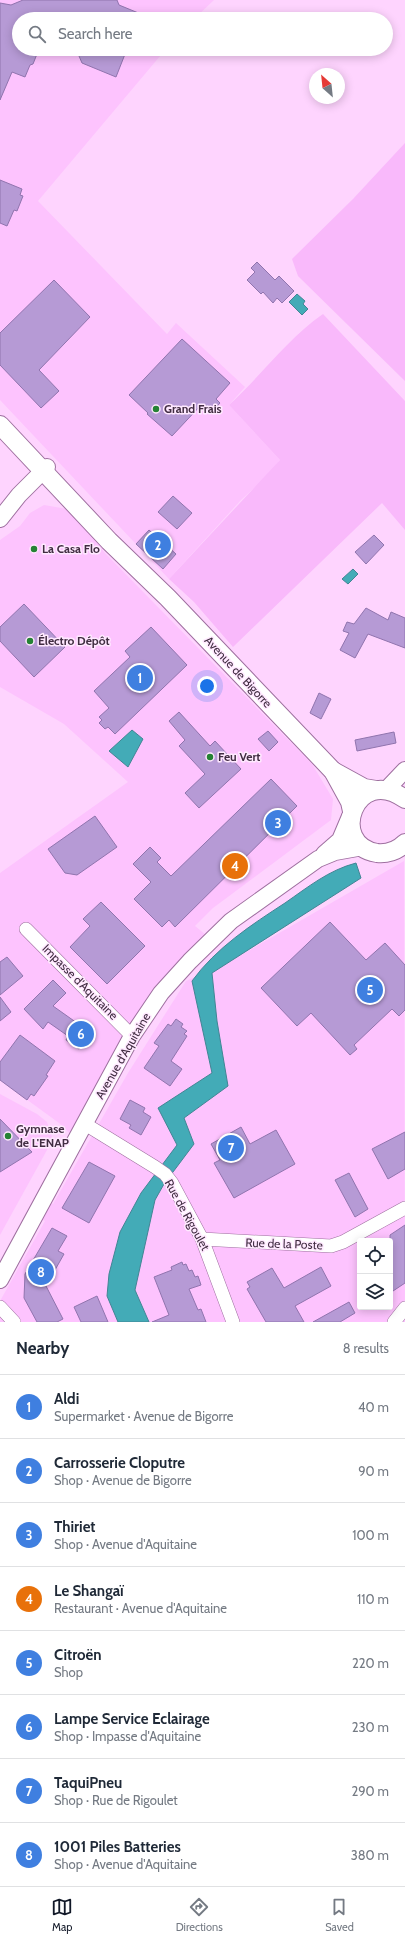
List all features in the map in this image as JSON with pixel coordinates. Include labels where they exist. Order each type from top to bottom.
[{"type":"main road","name":"Avenue de Bigorre","points":[[0,410],[99,515],[144,573]]},
{"type":"main road","name":"Avenue de Bigorre","points":[[0,424],[45,469],[109,541],[144,573],[333,771],[350,802],[350,821],[354,836],[363,847]]},
{"type":"main road","points":[[45,469],[90,513],[99,515]]},
{"type":"main road","name":"Avenue de Bigorre","points":[[333,771],[364,788],[397,793],[405,799]]},
{"type":"main road","points":[[351,812],[358,800],[366,794],[381,790]]},
{"type":"main road","points":[[363,847],[372,852],[382,854],[401,851]]},
{"type":"street","points":[[0,519],[45,469]]},
{"type":"street","points":[[381,790],[405,770]]},
{"type":"street","points":[[318,859],[340,840],[351,812]]},
{"type":"street","name":"Avenue d'Aquitaine","points":[[0,1280],[132,1036],[161,994],[190,960],[231,921],[318,859],[335,852],[363,847]]},
{"type":"street","name":"Impasse d'Aquitaine","points":[[26,930],[132,1036]]},
{"type":"street","name":"Rue de Rigoulet","points":[[85,1124],[155,1167],[165,1174],[172,1183],[202,1239],[234,1322]]},
{"type":"street","name":"Rue de la Poste","points":[[202,1239],[331,1246],[343,1242],[405,1208]]},
{"type":"street","points":[[0,1307],[14,1322]]},
{"type":"street","points":[[394,1322],[405,1308]]},
{"type":"shaded area","points":[[0,0],[214,0],[201,12],[12,12],[12,56],[160,56],[38,201],[167,334],[176,323],[245,387],[229,405],[280,460],[267,476],[241,500],[169,579],[0,400]]},
{"type":"shaded area","points":[[405,143],[405,381],[298,276],[292,259],[353,199]]},
{"type":"shaded area","points":[[297,294],[305,301],[303,304],[308,309],[302,315],[289,302]]},
{"type":"shaded area","points":[[323,314],[405,401],[405,530],[382,503],[233,647],[194,602],[169,579],[280,460],[229,405],[286,346]]},
{"type":"shaded area","points":[[44,505],[67,509],[93,536],[104,552],[312,764],[333,799],[331,820],[213,908],[195,926],[211,939],[161,993],[49,1202],[53,1204],[128,1073],[186,981],[229,962],[404,861],[405,1322],[0,1322],[0,1301],[45,1221],[35,1215],[76,1139],[59,1123],[0,1080],[0,873],[128,782],[64,724],[0,687],[0,540],[20,526],[30,513]]},
{"type":"shaded area","points":[[353,569],[358,574],[348,584],[342,579]]},
{"type":"shaded area","points":[[132,730],[143,739],[128,767],[109,751]]},
{"type":"shaded area","points":[[356,863],[361,878],[212,973],[217,1021],[228,1086],[184,1118],[194,1144],[164,1184],[155,1200],[135,1290],[149,1322],[118,1322],[107,1296],[109,1274],[120,1232],[141,1193],[177,1145],[158,1108],[212,1073],[192,981],[212,958],[247,929],[319,880],[337,870]]},
{"type":"shaded area","points":[[0,1094],[37,1114],[47,1122],[52,1137],[47,1150],[0,1235]]},
{"type":"building","points":[[23,0],[117,0],[119,5],[136,12],[12,12],[12,56],[36,56],[33,64],[30,65],[25,77],[12,72],[0,100],[0,3],[11,5]]},
{"type":"building","points":[[79,56],[124,56],[116,77],[82,63]]},
{"type":"building","points":[[0,180],[22,189],[20,195],[23,196],[17,211],[14,210],[7,226],[0,223]]},
{"type":"building","points":[[257,262],[275,280],[279,276],[294,291],[282,303],[277,298],[273,303],[263,292],[261,294],[247,280],[255,272],[251,268]]},
{"type":"building","points":[[54,280],[90,317],[39,370],[59,391],[41,408],[0,365],[0,333]]},
{"type":"building","points":[[182,339],[230,383],[216,399],[220,403],[211,413],[202,404],[172,436],[147,414],[148,413],[129,395]]},
{"type":"building","points":[[173,496],[192,513],[177,529],[158,512]]},
{"type":"building","points":[[149,530],[176,554],[163,569],[136,544]]},
{"type":"building","points":[[374,535],[384,545],[366,564],[355,552]]},
{"type":"building","name":"Électro Dépôt","points":[[24,604],[65,647],[34,677],[0,641],[0,627]]},
{"type":"building","points":[[366,608],[388,620],[391,612],[405,618],[405,648],[368,634],[355,658],[340,650],[349,633],[343,631],[347,622],[354,624]]},
{"type":"building","points":[[151,627],[187,665],[115,734],[108,727],[105,729],[99,723],[102,720],[99,717],[109,708],[94,691],[130,657],[125,651]]},
{"type":"building","points":[[319,693],[331,699],[321,719],[310,713]]},
{"type":"building","name":"Feu Vert","points":[[179,712],[210,746],[215,741],[241,769],[199,808],[185,793],[205,774],[179,746],[185,740],[169,721]]},
{"type":"building","points":[[268,731],[278,742],[269,751],[258,739]]},
{"type":"building","points":[[394,732],[396,743],[357,751],[355,740]]},
{"type":"building","points":[[271,779],[297,806],[175,927],[169,920],[162,927],[134,899],[151,882],[133,864],[150,847],[161,858],[157,862],[171,876]]},
{"type":"building","points":[[95,816],[117,847],[77,875],[65,873],[48,849]]},
{"type":"building","points":[[101,902],[145,946],[107,984],[70,947],[90,926],[83,919]]},
{"type":"building","points":[[330,922],[366,960],[385,943],[405,965],[405,1010],[399,1016],[392,1009],[354,1045],[357,1049],[350,1055],[311,1013],[297,1026],[261,988]]},
{"type":"building","points":[[7,957],[23,976],[0,995],[0,962]]},
{"type":"building","points":[[53,980],[66,993],[53,1006],[77,1023],[80,1020],[93,1029],[79,1049],[66,1040],[68,1036],[48,1022],[43,1029],[24,1009]]},
{"type":"building","points":[[0,997],[11,1012],[0,1021]]},
{"type":"building","points":[[176,1019],[183,1024],[181,1027],[187,1031],[184,1034],[187,1036],[171,1061],[182,1069],[170,1086],[144,1068],[159,1046],[154,1043],[168,1024],[171,1026]]},
{"type":"building","points":[[20,1035],[55,1061],[46,1075],[48,1076],[34,1096],[31,1094],[27,1100],[0,1080],[0,1062]]},
{"type":"building","points":[[130,1100],[145,1108],[143,1112],[151,1117],[141,1135],[129,1128],[131,1125],[120,1119]]},
{"type":"building","name":"Gymnase de L'ENAP","points":[[0,1119],[32,1152],[0,1172]]},
{"type":"building","points":[[241,1127],[250,1144],[276,1130],[295,1164],[234,1198],[214,1163],[220,1160],[211,1144]]},
{"type":"building","points":[[405,1132],[405,1169],[388,1179],[372,1149]]},
{"type":"building","points":[[89,1162],[115,1176],[89,1223],[62,1208]]},
{"type":"building","points":[[349,1173],[368,1209],[355,1217],[335,1180]]},
{"type":"building","points":[[405,1225],[405,1283],[393,1291],[393,1238],[390,1238],[390,1235]]},
{"type":"building","points":[[52,1228],[67,1236],[58,1251],[64,1254],[46,1286],[63,1319],[57,1322],[37,1322],[24,1298],[25,1274]]},
{"type":"building","points":[[182,1262],[183,1265],[186,1264],[189,1271],[192,1270],[195,1277],[198,1276],[201,1285],[189,1289],[198,1310],[201,1309],[206,1322],[152,1322],[169,1315],[154,1277],[172,1270],[171,1267]]},
{"type":"building","points":[[321,1267],[331,1286],[295,1306],[304,1322],[266,1322],[247,1289],[250,1287],[247,1282],[272,1268],[284,1288]]},
{"type":"building","points":[[97,1296],[108,1322],[81,1322],[74,1307]]},
{"type":"building","points":[[349,1302],[355,1313],[340,1322],[313,1322]]},
{"type":"place","name":"Grand Frais","points":[[156,409]]},
{"type":"place","name":"Carrosserie Cloputre","points":[[158,545]]},
{"type":"place","name":"La Casa Flo","points":[[34,549]]},
{"type":"place","name":"Électro Dépôt","points":[[30,641]]},
{"type":"place","name":"Aldi","points":[[140,678]]},
{"type":"place","name":"Feu Vert","points":[[210,757]]},
{"type":"place","name":"Thiriet","points":[[278,823]]},
{"type":"place","name":"Le Shangaï","points":[[235,866]]},
{"type":"place","name":"Citroën","points":[[370,990]]},
{"type":"place","name":"Lampe Service Eclairage","points":[[81,1034]]},
{"type":"place","name":"Gymnase de L'ENAP","points":[[8,1136]]},
{"type":"place","name":"TaquiPneu","points":[[231,1148]]},
{"type":"place","name":"1001 Piles Batteries","points":[[41,1272]]}]
